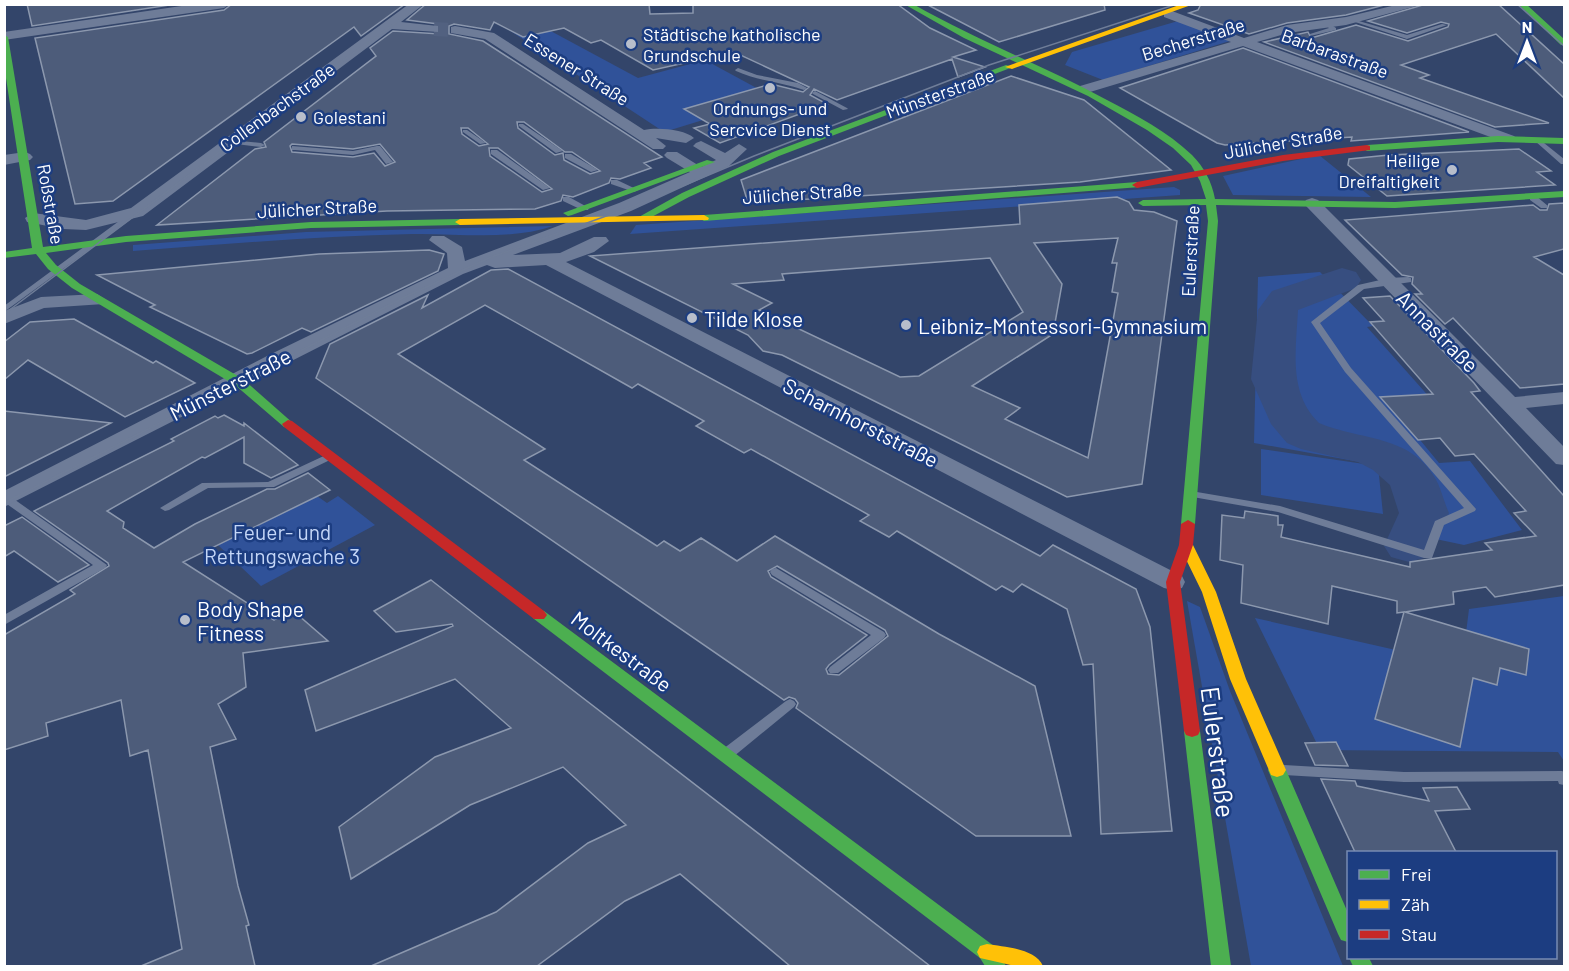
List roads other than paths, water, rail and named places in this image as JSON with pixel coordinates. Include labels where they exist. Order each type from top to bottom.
[{"type":"main road","name":"Eulerstraße","points":[[907,4],[942,26],[1085,89],[1122,108],[1180,150],[1202,175],[1211,201],[1213,221],[1188,494],[1186,545],[1173,582],[1221,966]]},
{"type":"main road","name":"Münsterstraße","points":[[978,58],[1036,43],[1148,4]]},
{"type":"main road","name":"Münsterstraße","points":[[529,241],[636,221],[691,190],[795,147],[1022,62],[1168,14],[1191,4]]},
{"type":"main road","points":[[1521,4],[1562,38]]},
{"type":"main road","name":"Roßstraße","points":[[4,37],[9,85],[25,157],[38,250],[97,300],[236,380]]},
{"type":"main road","points":[[824,117],[850,107]]},
{"type":"main road","name":"Jülicher Straße","points":[[585,214],[636,221],[1081,191],[1158,183],[1333,151],[1487,135]]},
{"type":"main road","points":[[1509,139],[1564,141]]},
{"type":"main road","name":"Münsterstraße","points":[[544,221],[585,214],[634,190],[745,148]]},
{"type":"main road","points":[[1129,204],[1211,201],[1395,205],[1539,202],[1564,194]]},
{"type":"main road","name":"Jülicher Straße","points":[[4,255],[96,242],[343,224],[544,221]]},
{"type":"main road","points":[[420,240],[470,240]]},
{"type":"main road","points":[[495,240],[619,240]]},
{"type":"main road","points":[[33,270],[97,261]]},
{"type":"main road","name":"Moltkestraße","points":[[236,380],[329,457],[987,952],[996,966]]},
{"type":"main road","name":"Eulerstraße","points":[[1186,545],[1209,592],[1238,679],[1347,932]]},
{"type":"main road","name":"Moltkestraße","points":[[987,952],[1020,959],[1033,966]]},
{"type":"street","points":[[4,37],[224,4]]},
{"type":"street","name":"Collenbachstraße","points":[[33,218],[63,225],[88,226],[108,223],[137,212],[418,4]]},
{"type":"street","name":"Becherstraße","points":[[1085,89],[1287,29],[1350,20],[1387,9],[1418,4]]},
{"type":"street","name":"Barbarastraße","points":[[1168,14],[1487,135],[1509,139]]},
{"type":"street","points":[[402,16],[446,20]]},
{"type":"street","name":"Essener Straße","points":[[466,22],[495,24],[499,28],[498,32],[489,36]]},
{"type":"street","points":[[389,26],[434,28]]},
{"type":"street","name":"Essener Straße","points":[[455,30],[489,36],[658,146]]},
{"type":"street","points":[[644,135],[652,133],[686,138]]},
{"type":"street","points":[[701,146],[721,157]]},
{"type":"street","name":"Münsterstraße","points":[[625,207],[723,163],[745,148]]},
{"type":"street","points":[[672,155],[694,168]]},
{"type":"street","points":[[4,160],[25,157]]},
{"type":"street","name":"Münsterstraße","points":[[6,499],[236,380],[462,268],[529,241],[585,214],[625,207],[691,190]]},
{"type":"street","name":"Annastraße","points":[[1311,203],[1396,281],[1564,459]]},
{"type":"street","points":[[137,212],[141,219],[141,226],[165,236]]},
{"type":"street","points":[[438,240],[456,251],[462,268]]},
{"type":"street","name":"Münsterstraße","points":[[462,268],[512,260],[549,260],[577,253],[600,241]]},
{"type":"street","name":"Scharnhorststraße","points":[[549,260],[1173,582]]},
{"type":"street","points":[[4,318],[41,303],[97,300]]},
{"type":"street","points":[[1510,404],[1564,398]]},
{"type":"lane","points":[[1350,20],[1407,37],[1444,26]]},
{"type":"lane","points":[[1350,20],[1413,44]]},
{"type":"lane","points":[[1312,35],[1334,29],[1327,24]]},
{"type":"lane","points":[[738,69],[755,78],[789,80],[804,88]]},
{"type":"lane","points":[[815,93],[850,107]]},
{"type":"lane","points":[[521,125],[559,151]]},
{"type":"lane","points":[[465,131],[482,143]]},
{"type":"lane","points":[[1537,140],[1564,162]]},
{"type":"lane","points":[[230,142],[261,145]]},
{"type":"lane","points":[[295,148],[353,153],[377,148],[389,162]]},
{"type":"lane","points":[[494,152],[546,188]]},
{"type":"lane","points":[[568,156],[594,170]]},
{"type":"lane","points":[[614,182],[634,190]]},
{"type":"lane","points":[[566,199],[585,214]]},
{"type":"lane","points":[[4,310],[137,212]]},
{"type":"lane","points":[[1188,494],[1280,509],[1428,555],[1439,523],[1471,509],[1348,370],[1319,332],[1315,322],[1361,287],[1396,281]]},
{"type":"lane","points":[[165,508],[206,484],[270,485],[329,457]]},
{"type":"lane","points":[[4,621],[101,566],[6,499]]},
{"type":"lane","points":[[776,572],[880,635],[834,670]]},
{"type":"lane","points":[[726,755],[790,704]]},
{"type":"lane","points":[[1277,770],[1404,777],[1562,776],[1564,780]]},
{"type":"waterway","points":[[1342,280],[1286,299],[1278,310],[1273,379],[1294,424],[1303,433],[1317,439],[1373,451],[1390,460],[1412,479],[1424,513],[1409,546]]},
{"type":"tunnel","points":[[434,29],[455,30]]},
{"type":"tram line","points":[[4,314],[313,82],[422,4]]},
{"type":"tram line","points":[[4,503],[405,297],[489,258],[637,205],[754,156],[989,65],[1177,4]]},
{"type":"tram line","points":[[1517,4],[1564,46]]},
{"type":"place","name":"Städtische katholische Grundschule","points":[[631,44]]},
{"type":"place","name":"Ordnungs- und Sercvice Dienst","points":[[770,88]]},
{"type":"place","name":"Golestani","points":[[301,117]]},
{"type":"place","name":"Heilige Dreifaltigkeit","points":[[1452,170]]},
{"type":"place","name":"Tilde Klose","points":[[692,318]]},
{"type":"place","name":"Leibniz-Montessori-Gymnasium","points":[[906,325]]},
{"type":"place","name":"Body Shape Fitness","points":[[185,620]]},
{"type":"park label","name":"Feuer- und Rettungswache 3","points":[[282,543]]}]
